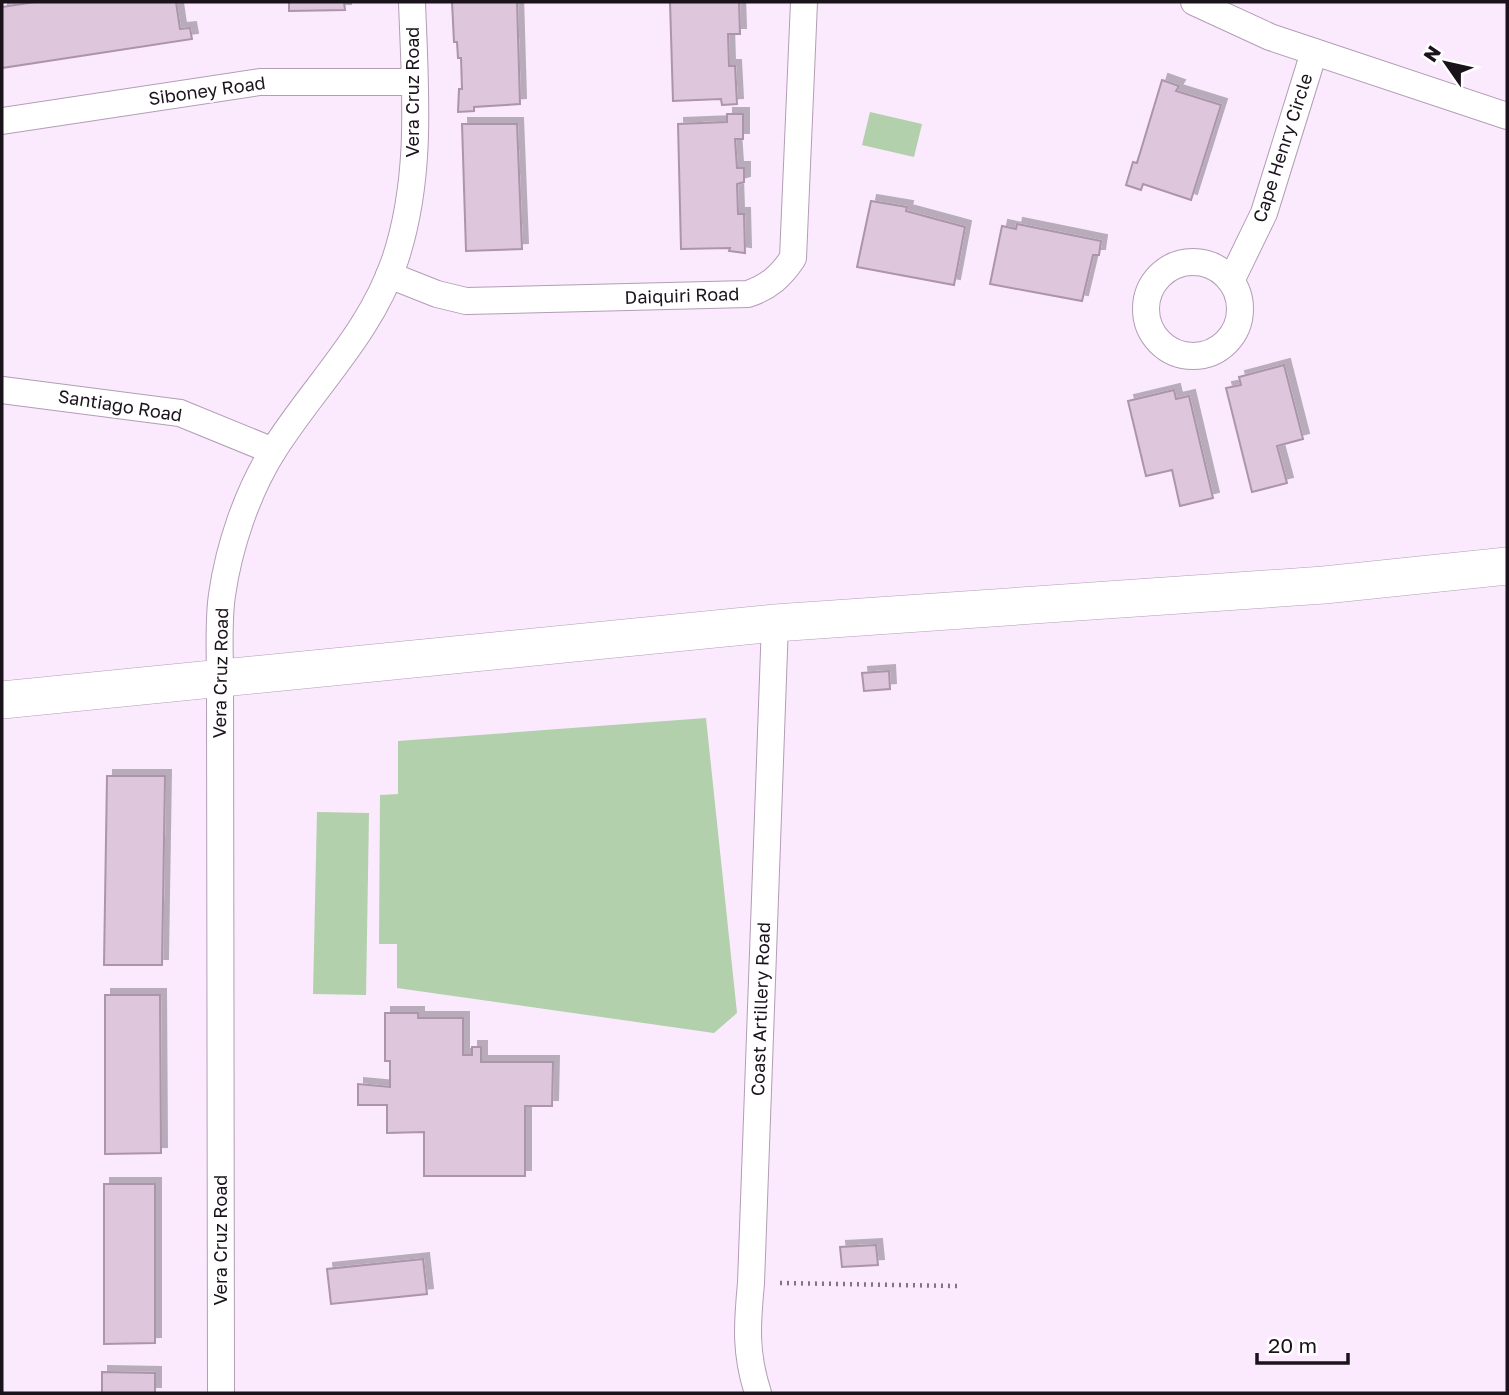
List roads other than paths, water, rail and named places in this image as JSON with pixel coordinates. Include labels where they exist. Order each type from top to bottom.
[{"type":"street","name":"Vera Cruz Road","points":[[221,1393],[222,596],[240,520],[273,452],[372,316],[389,275],[409,204],[416,145],[412,2]]},
{"type":"street","name":"Daiquiri Road","points":[[389,275],[437,294],[466,301],[748,294],[766,288],[793,258],[804,2]]},
{"type":"street","points":[[1194,2],[1270,37],[1507,116]]},
{"type":"street","name":"Cape Henry Circle","points":[[1231,281],[1264,213],[1314,52]]},
{"type":"street","name":"Siboney Road","points":[[2,121],[260,82],[415,82]]},
{"type":"street","name":"Santiago Road","points":[[2,390],[180,413],[273,452]]},
{"type":"street","points":[[2,699],[220,680],[775,623],[1324,585],[1507,566]]},
{"type":"street","name":"Coast Artillery Road","points":[[758,1393],[748,1362],[746,1328],[751,1283],[775,623]]}]
